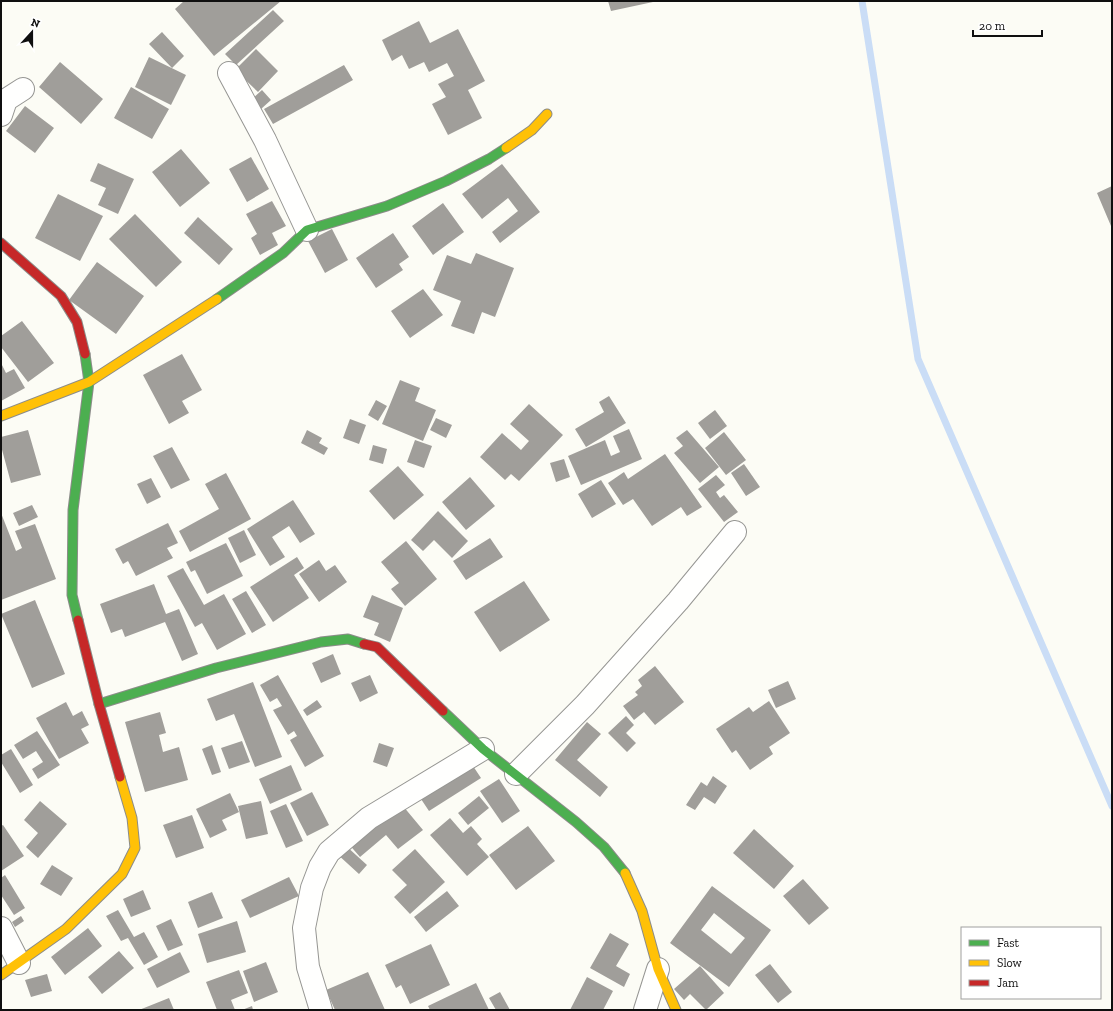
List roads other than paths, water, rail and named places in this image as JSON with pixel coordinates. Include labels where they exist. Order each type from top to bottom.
[{"type":"street","points":[[230,73],[265,140],[307,230]]},
{"type":"street","points":[[1,115],[6,100],[23,89]]},
{"type":"street","points":[[1,416],[88,382],[235,287],[283,254],[307,230],[387,206],[446,181],[489,159],[532,130],[547,114]]},
{"type":"street","points":[[1,243],[61,296],[77,322],[85,352],[88,382],[73,510],[72,595],[99,704],[132,818],[135,848],[122,874],[66,929],[1,975]]},
{"type":"street","points":[[516,774],[586,705],[678,601],[735,532]]},
{"type":"street","points":[[99,704],[216,668],[321,642],[348,639],[377,647],[483,749],[516,774],[604,847],[625,873],[642,911],[658,969],[676,1010]]},
{"type":"street","points":[[321,1010],[308,967],[304,928],[312,888],[320,867],[329,852],[369,818],[483,749]]},
{"type":"street","points":[[1,928],[20,963]]},
{"type":"street","points":[[645,1010],[658,969]]},
{"type":"waterway","points":[[862,1],[918,359],[1112,806]]}]
